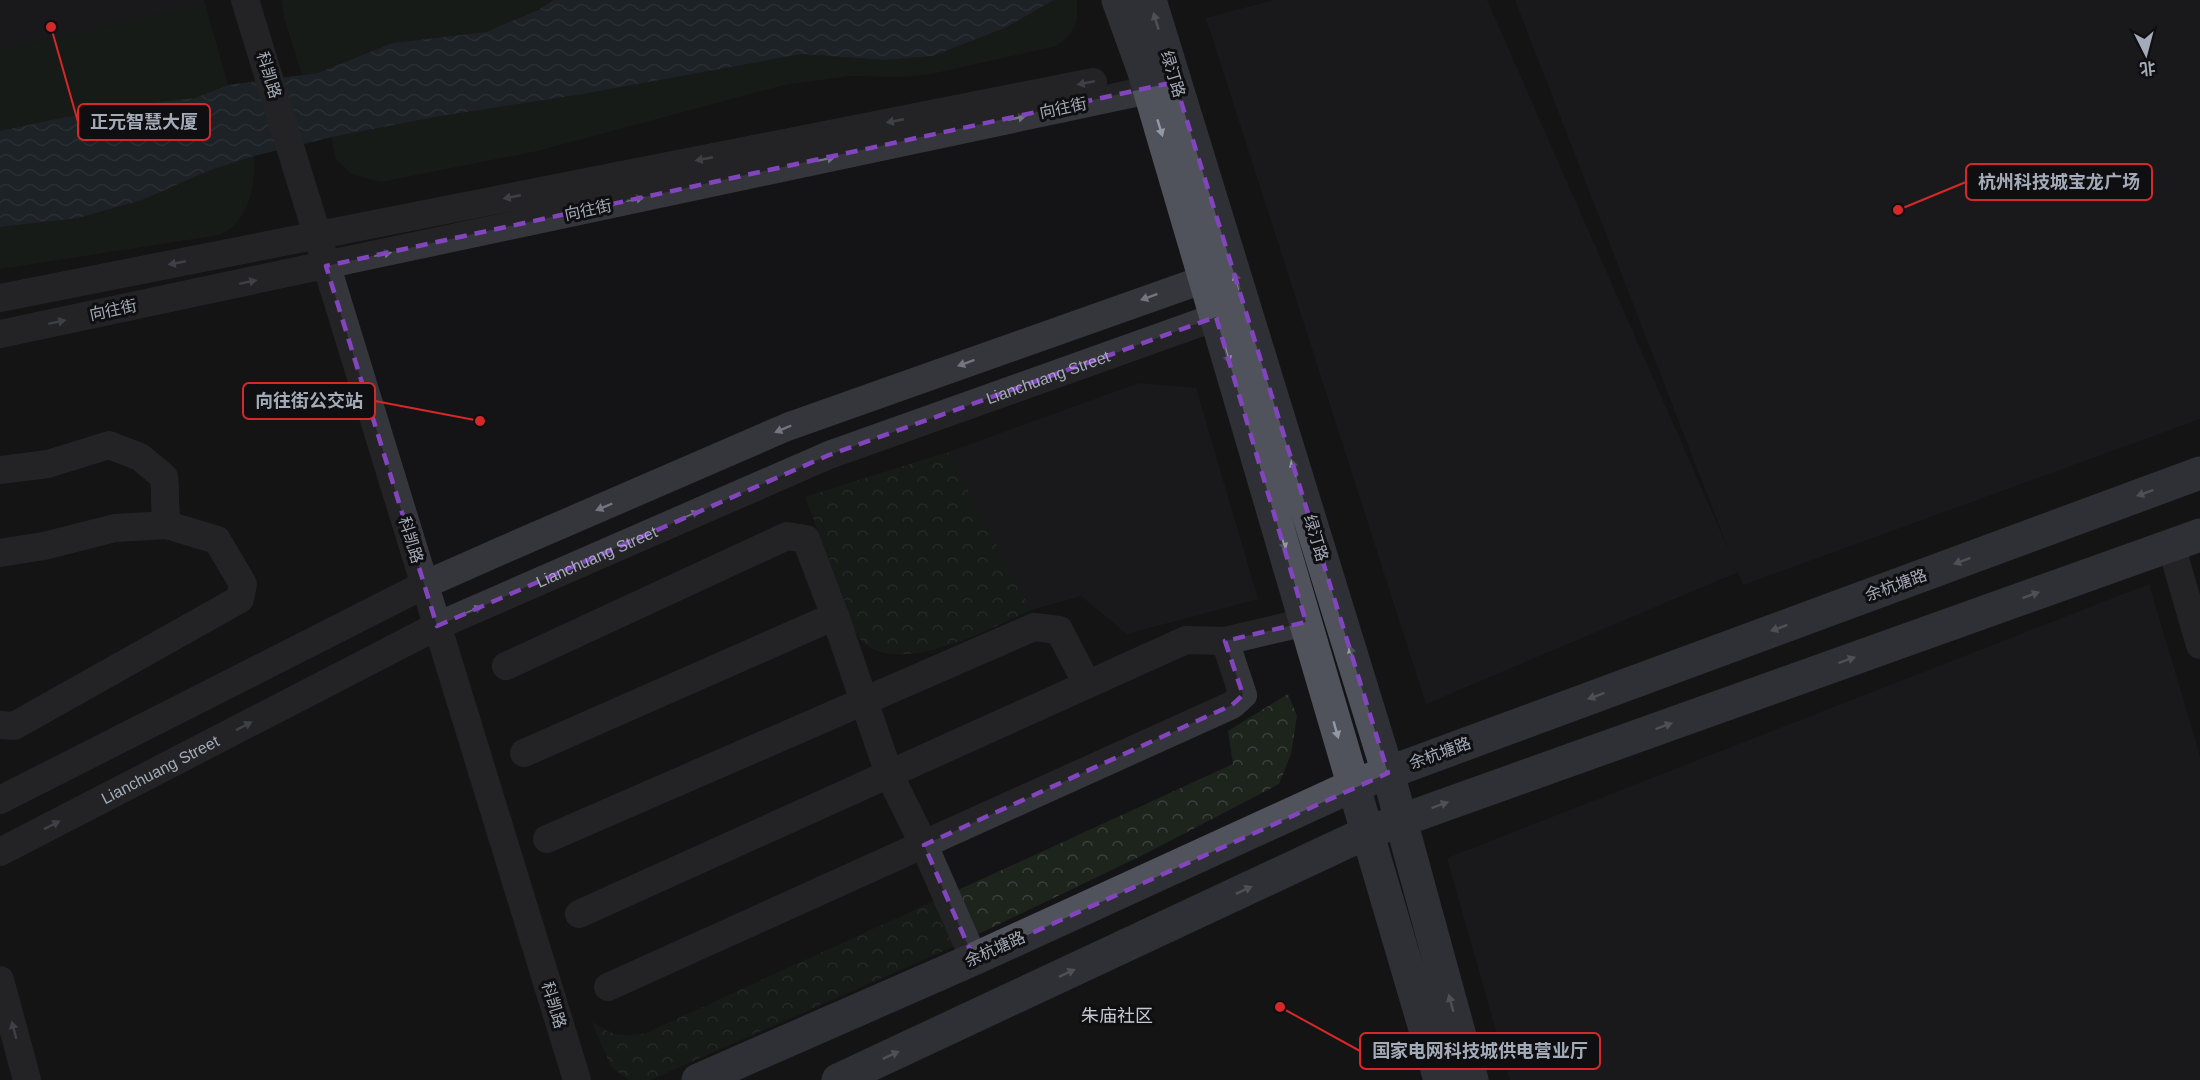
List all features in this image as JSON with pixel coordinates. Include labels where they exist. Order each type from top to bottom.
[{"type":"main road","name":"绿汀路","points":[[1118,0],[1159,77],[1388,772],[1472,1080]]},
{"type":"main road","name":"绿汀路","points":[[1150,0],[1159,77],[1205,279],[1440,1080]]},
{"type":"main road","name":"余杭塘路","points":[[698,1080],[974,959],[1352,786],[2200,473]]},
{"type":"main road","points":[[838,1080],[1366,833],[2185,540]]},
{"type":"street","name":"科凯路","points":[[245,0],[577,1080]]},
{"type":"street","name":"向往街","points":[[0,298],[1159,77]]},
{"type":"street","name":"向往街","points":[[0,334],[326,266],[1159,77]]},
{"type":"street","points":[[0,800],[424,585],[787,427],[1205,279]]},
{"type":"street","name":"Lianchuang Street","points":[[0,852],[437,626],[829,455],[1216,317]]},
{"type":"street","points":[[0,470],[48,464],[109,446],[140,457],[164,477],[167,525]]},
{"type":"street","points":[[0,552],[44,546],[116,528],[167,525],[217,540],[243,584],[240,599],[14,726],[0,725]]},
{"type":"street","points":[[506,666],[787,536],[806,538],[889,774],[924,844],[974,959]]},
{"type":"street","points":[[2185,540],[2200,645]]},
{"type":"street","points":[[524,753],[835,616]]},
{"type":"street","points":[[579,914],[1186,640],[1225,641],[1306,622]]},
{"type":"street","points":[[547,839],[1034,627],[1059,630],[1087,684]]},
{"type":"street","points":[[608,987],[1232,705],[1243,695],[1225,641]]},
{"type":"street","points":[[0,980],[27,1080]]},
{"type":"highlighted area","points":[[1175,82],[1388,773],[974,959],[924,845],[1232,705],[1243,695],[1225,641],[1306,622],[1216,317],[829,455],[437,626],[326,266]]},
{"type":"shaded area","points":[[0,0],[203,0],[205,4],[0,49]]},
{"type":"shaded area","points":[[1274,0],[1487,0],[1730,553],[1515,0],[2200,0],[2200,419],[1743,585],[1738,572],[1426,704],[1206,18]]},
{"type":"shaded area","points":[[1139,383],[1196,388],[1258,599],[1127,634],[1081,596],[1031,610],[948,452]]},
{"type":"shaded area","points":[[2149,584],[2200,756],[2200,1080],[1510,1080],[1447,858]]},
{"type":"green space","points":[[282,0],[552,0],[536,11],[486,32],[392,43],[318,73],[302,75],[284,17]]},
{"type":"green space","points":[[1054,0],[1077,0],[1077,15],[1072,32],[1056,46],[931,74],[903,77],[848,76],[784,85],[537,151],[381,182],[352,174],[335,158],[332,137],[440,116],[577,95],[802,54],[884,60],[933,56],[1007,27]]},
{"type":"green space","points":[[205,4],[228,85],[195,98],[65,117],[0,131],[0,49]]},
{"type":"green space","points":[[254,156],[254,177],[246,208],[234,225],[223,233],[0,269],[0,227],[78,218],[142,200],[208,171]]},
{"type":"green space","points":[[948,452],[1031,610],[942,647],[916,653],[893,654],[872,649],[857,635],[852,626],[843,596],[805,497]]},
{"type":"green space","points":[[1288,694],[1297,716],[1291,754],[1279,784],[1143,855],[941,952],[650,1080],[629,1080],[611,1067],[592,1022],[618,1035],[646,1033],[1233,764],[1228,731]]},
{"type":"water","points":[[553,0],[1054,0],[1007,27],[933,56],[884,60],[802,54],[577,95],[440,116],[332,137],[254,156],[208,171],[142,200],[78,218],[0,227],[0,131],[65,117],[195,98],[228,85],[318,73],[392,43],[486,32],[538,10]]},
{"type":"place","name":"正元智慧大厦","points":[[51,27]]},
{"type":"place","name":"杭州科技城宝龙广场","points":[[1898,210]]},
{"type":"place","name":"向往街公交站","points":[[480,421]]},
{"type":"place","name":"国家电网科技城供电营业厅","points":[[1280,1007]]},
{"type":"district","name":"朱庙社区","points":[[1117,1016]]}]
